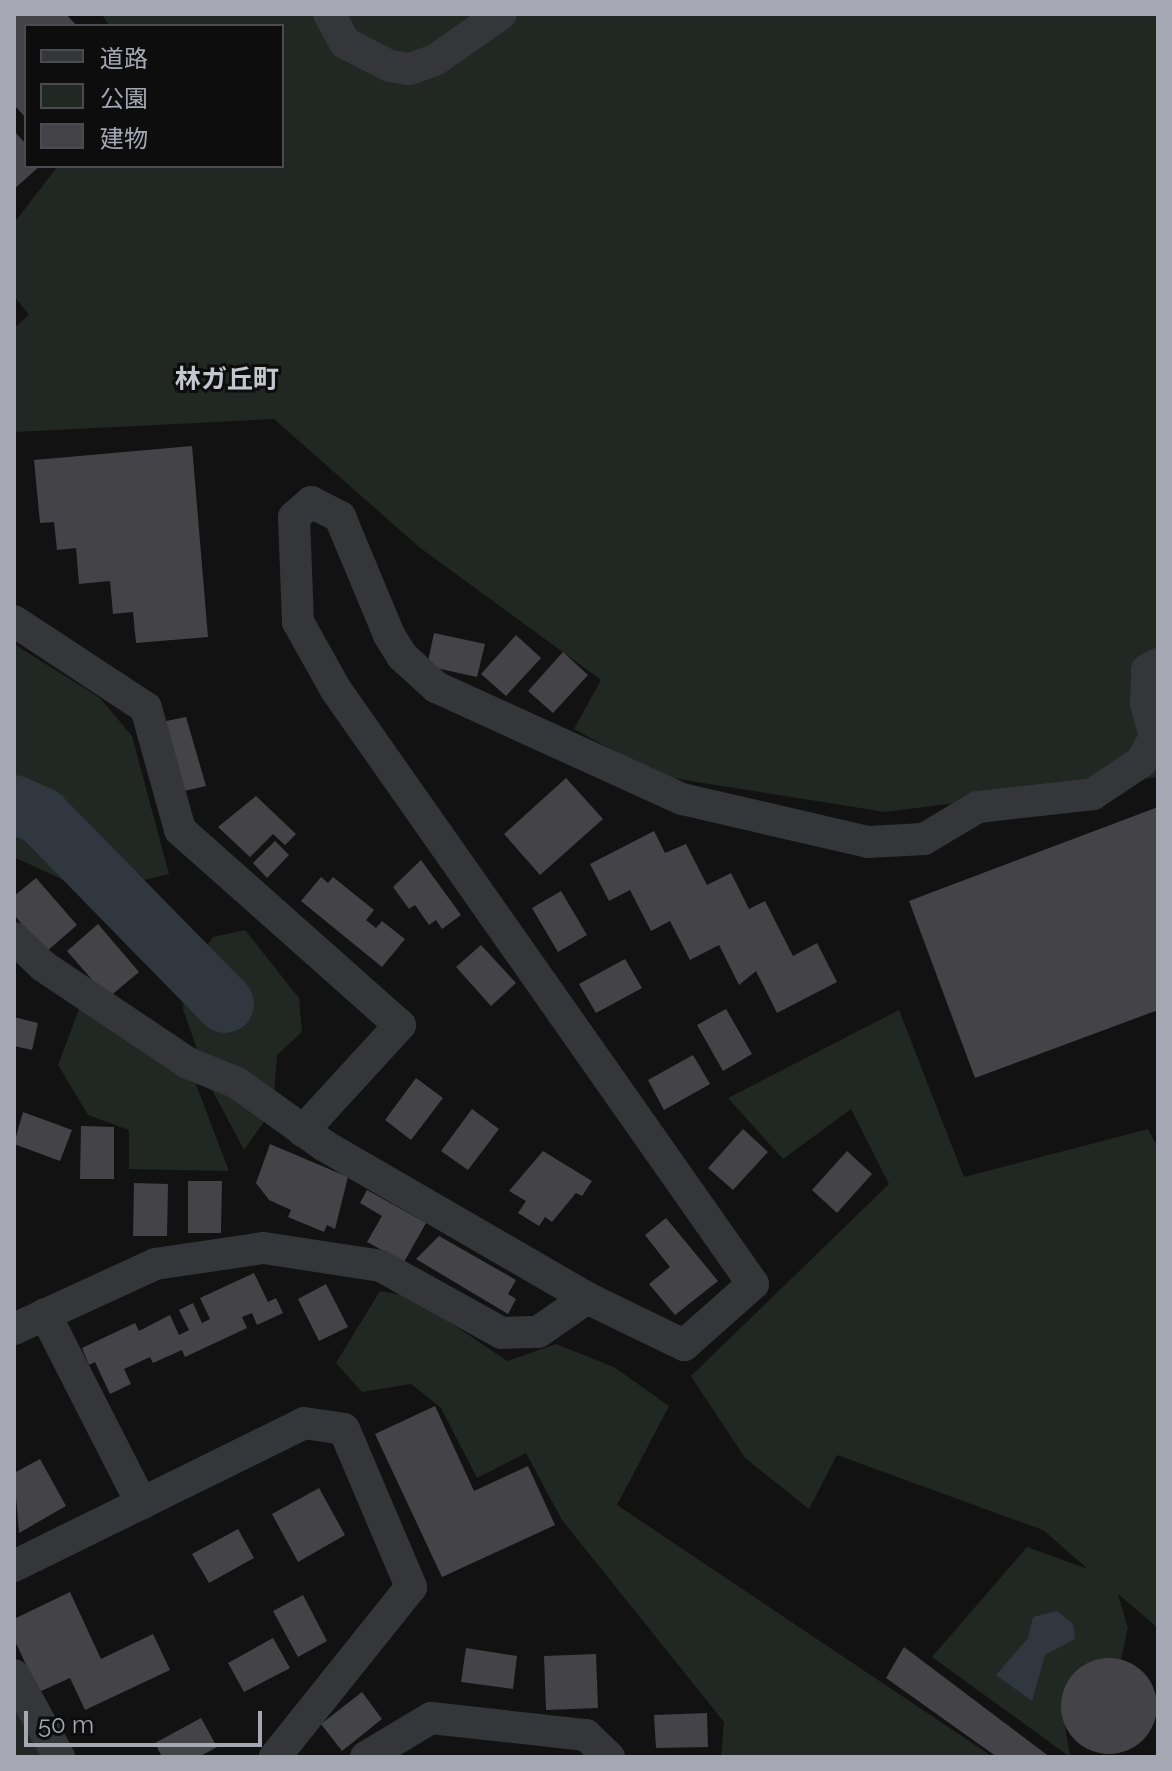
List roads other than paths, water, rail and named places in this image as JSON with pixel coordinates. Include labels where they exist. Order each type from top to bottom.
[{"type":"street","points":[[329,14],[345,43],[390,66],[410,69],[435,60],[501,14]]},
{"type":"street","points":[[14,938],[82,992],[188,1063],[237,1083],[303,1131],[587,1298],[684,1345],[753,1284],[336,690],[298,622],[294,517],[311,502],[340,517],[389,635],[402,656],[436,687],[682,799],[868,842],[924,839],[978,807],[1093,794],[1141,762],[1155,737],[1146,704],[1147,670],[1158,664]]},
{"type":"street","points":[[14,621],[146,708],[180,830],[400,1025],[303,1131]]},
{"type":"street","points":[[14,1329],[155,1264],[264,1248],[381,1266],[502,1333],[538,1332],[587,1298]]},
{"type":"street","points":[[45,1314],[142,1504]]},
{"type":"street","points":[[14,1566],[304,1423],[344,1429],[411,1587],[275,1757]]},
{"type":"street","points":[[14,1675],[59,1757]]},
{"type":"street","points":[[366,1757],[431,1718],[586,1735],[609,1757]]},
{"type":"waterway","points":[[14,804],[41,816],[225,1004]]},
{"type":"district","name":"林ガ丘町","points":[[227,380]]}]
